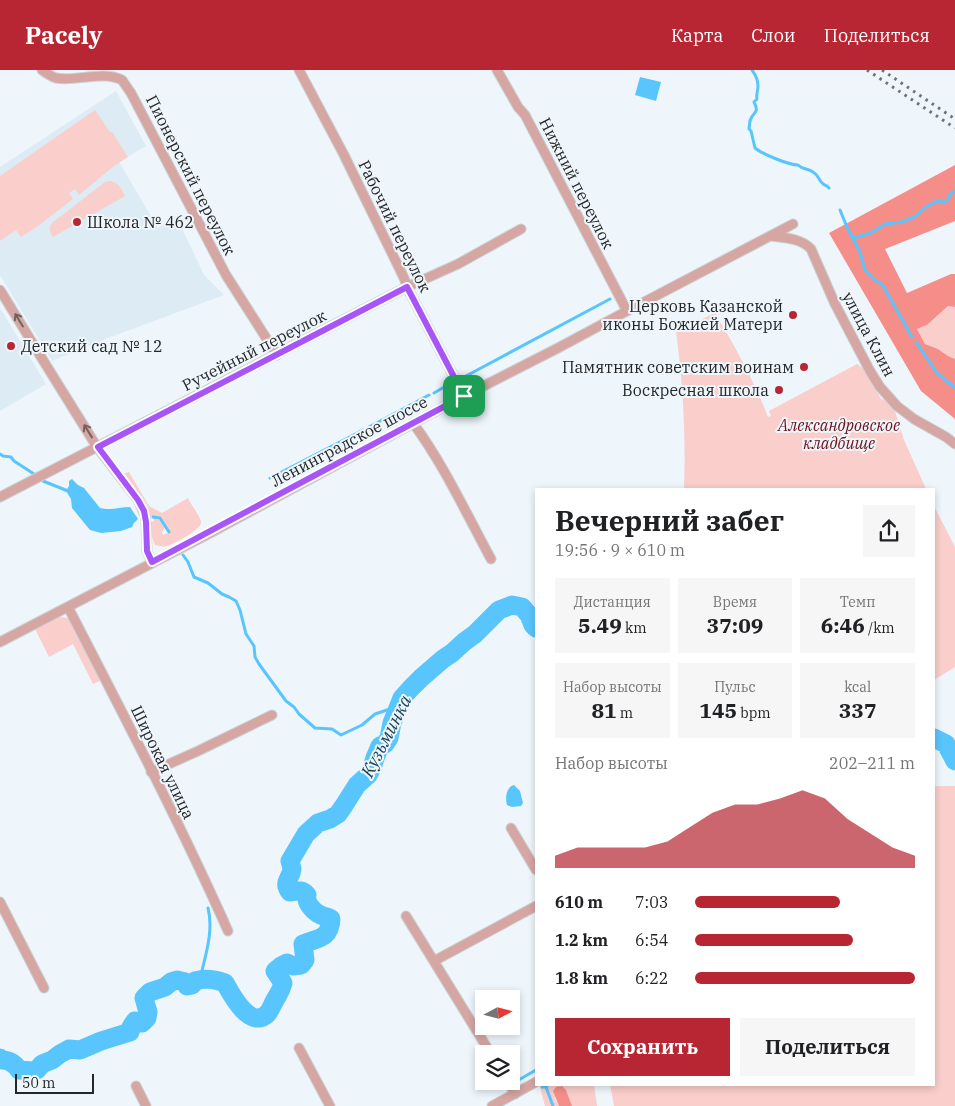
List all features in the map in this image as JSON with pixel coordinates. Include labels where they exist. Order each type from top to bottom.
[{"type":"street","name":"Пионерский переулок","points":[[42,70],[57,78],[112,74],[122,80],[131,93],[226,276],[276,355]]},
{"type":"street","name":"Рабочий переулок","points":[[299,70],[344,155],[407,287],[464,396]]},
{"type":"street","name":"Нижний переулок","points":[[497,70],[525,115],[626,311]]},
{"type":"street","name":"Ленинградское шоссе","points":[[0,642],[793,224]]},
{"type":"street","name":"Ручейный переулок","points":[[0,497],[407,287],[458,264],[522,229]]},
{"type":"street","name":"улица Клин","points":[[770,236],[800,241],[812,249],[835,304],[874,379],[890,398],[914,419],[955,444]]},
{"type":"street","points":[[0,290],[98,447],[138,500],[145,519],[147,551],[152,562]]},
{"type":"street","points":[[413,423],[439,463],[490,559]]},
{"type":"street","name":"Широкая улица","points":[[68,606],[152,772],[228,931]]},
{"type":"street","points":[[152,772],[272,715]]},
{"type":"street","points":[[511,828],[535,868]]},
{"type":"street","points":[[0,902],[44,988]]},
{"type":"street","points":[[434,960],[535,907]]},
{"type":"street","points":[[406,916],[486,1045]]},
{"type":"street","points":[[299,1048],[330,1106]]},
{"type":"street","points":[[492,1106],[535,1083]]},
{"type":"street","points":[[136,1086],[146,1106]]},
{"type":"street","points":[[513,1090],[515,1094]]},
{"type":"shaded area","name":"Школа № 462","points":[[116,91],[146,146],[119,162],[158,228],[176,216],[204,275],[224,295],[52,361],[0,275],[0,167]]},
{"type":"shaded area","points":[[955,165],[955,221],[885,249],[907,293],[955,274],[955,307],[948,306],[927,325],[917,329],[925,344],[955,359],[955,419],[921,391],[829,233]]},
{"type":"shaded area","name":"Детский сад № 12","points":[[0,308],[46,384],[0,411]]},
{"type":"shaded area","points":[[562,1086],[566,1090],[572,1106],[559,1106],[553,1091],[556,1087]]},
{"type":"green space","points":[[95,110],[128,157],[79,195],[75,189],[69,193],[73,199],[38,226],[21,237],[16,230],[0,241],[0,176]]},
{"type":"green space","points":[[110,181],[121,188],[125,196],[53,237],[50,230],[52,223],[105,182]]},
{"type":"green space","points":[[948,306],[955,307],[955,359],[925,344],[917,329],[927,325]]},
{"type":"green space","name":"Александровское кладбище","points":[[715,313],[737,351],[768,417],[771,416],[769,411],[857,364],[865,370],[881,399],[887,401],[895,411],[904,440],[926,488],[684,488],[685,449],[676,331],[703,321],[702,319]]},
{"type":"green space","points":[[129,472],[149,506],[162,513],[188,498],[200,518],[200,526],[170,545],[155,545],[149,523],[154,521],[153,518],[160,520],[165,527],[162,532],[163,535],[168,533],[169,530],[161,517],[150,516],[123,474]]},
{"type":"green space","points":[[935,508],[955,547],[955,667],[935,679]]},
{"type":"green space","points":[[59,617],[69,618],[102,680],[93,684],[73,644],[49,657],[35,629]]},
{"type":"green space","points":[[935,786],[955,786],[955,1106],[614,1106],[610,1086],[935,1086]]},
{"type":"green space","points":[[540,1086],[594,1086],[597,1106],[572,1106],[566,1090],[554,1097],[559,1106],[545,1106]]},
{"type":"water","points":[[640,77],[661,82],[656,101],[635,95]]},
{"type":"water","points":[[72,479],[84,488],[100,508],[130,507],[138,519],[132,527],[121,531],[101,533],[90,530],[72,508],[71,499],[66,491],[69,481]]},
{"type":"water","points":[[514,785],[520,791],[523,803],[521,806],[512,807],[507,805],[507,793],[509,788]]},
{"type":"waterway","points":[[752,70],[758,86],[757,99],[754,102],[756,111],[751,118],[749,129],[755,148],[776,159],[811,171],[822,184],[829,188]]},
{"type":"waterway","points":[[853,238],[871,233],[885,224],[902,222],[916,216],[926,207],[937,201],[943,202],[948,200],[950,194],[955,191]]},
{"type":"waterway","points":[[840,210],[860,252],[865,270],[882,284],[912,337]]},
{"type":"waterway","points":[[466,376],[610,299]]},
{"type":"waterway","points":[[916,342],[937,373],[955,388]]},
{"type":"waterway","points":[[434,393],[446,386]]},
{"type":"waterway","points":[[369,427],[429,395]]},
{"type":"waterway","points":[[270,478],[363,430]]},
{"type":"waterway","points":[[0,454],[11,457],[34,474]]},
{"type":"waterway","points":[[43,481],[68,491]]},
{"type":"waterway","points":[[153,517],[160,518],[169,532]]},
{"type":"waterway","points":[[183,555],[194,577],[208,583],[222,594],[236,601],[246,634],[254,646],[255,657],[259,664],[286,701],[315,728],[332,729],[341,735],[362,725],[375,714],[390,709],[402,698]]},
{"type":"waterway","name":"Кузьминка","points":[[0,1058],[12,1063],[19,1070],[33,1071],[69,1049],[80,1050],[130,1032],[135,1021],[142,1023],[147,1018],[148,1012],[144,998],[150,992],[165,987],[177,980],[185,982],[187,986],[203,979],[225,983],[236,1002],[248,1014],[261,1018],[267,1014],[283,983],[275,971],[287,963],[293,966],[301,965],[305,960],[303,944],[322,937],[330,926],[331,919],[314,911],[309,905],[305,893],[299,891],[290,892],[287,886],[292,869],[290,861],[306,834],[318,823],[338,814],[357,785],[368,775],[380,746],[385,744],[389,738],[392,723],[402,698],[421,678],[475,634],[499,610],[512,605],[522,607],[529,615],[535,627]]},
{"type":"waterway","name":"Кузьминка","points":[[935,738],[946,744],[955,761]]},
{"type":"waterway","points":[[200,979],[209,935],[210,917],[208,908]]},
{"type":"waterway","points":[[520,1079],[535,1071]]},
{"type":"waterway","points":[[542,1087],[547,1086]]},
{"type":"waterway","points":[[546,1087],[553,1106]]},
{"type":"railway","points":[[867,70],[955,128]]},
{"type":"railway","points":[[882,70],[955,119]]},
{"type":"place","name":"Школа № 462","points":[[77,222]]},
{"type":"place","name":"Церковь Казанской иконы Божией Матери","points":[[793,315]]},
{"type":"place","name":"Детский сад № 12","points":[[11,346]]},
{"type":"place","name":"Памятник советским воинам","points":[[804,367]]},
{"type":"place","name":"Воскресная школа","points":[[779,390]]},
{"type":"route","points":[[407,287],[464,396],[227,524],[152,562],[147,551],[144,511],[138,500],[98,447],[407,287]]}]
